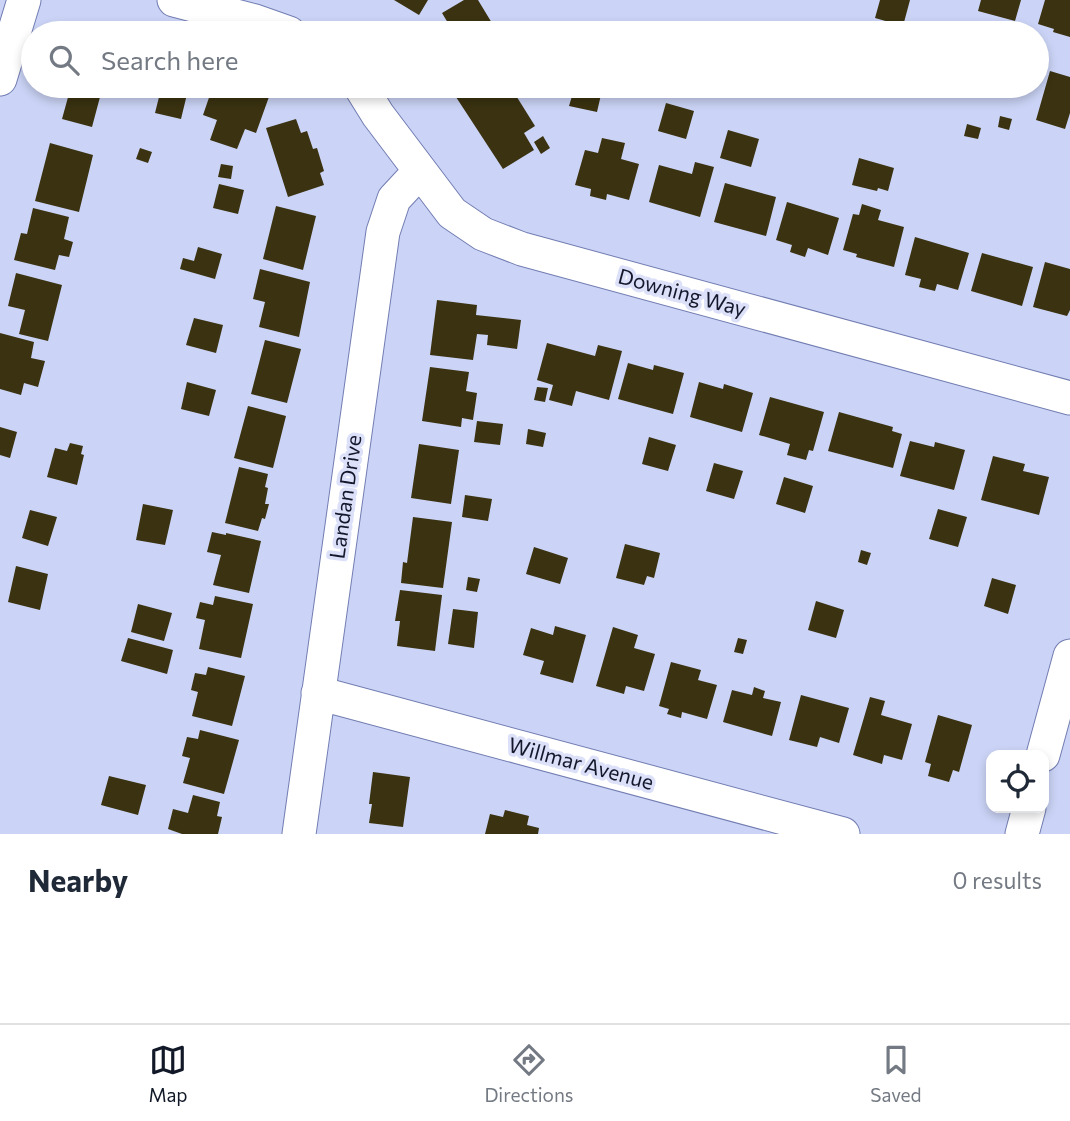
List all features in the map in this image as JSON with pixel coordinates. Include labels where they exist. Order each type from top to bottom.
[{"type":"street","points":[[0,79],[24,0]]},
{"type":"street","points":[[174,0],[256,21]]},
{"type":"street","name":"Downing Way","points":[[368,98],[452,213],[483,234],[522,249],[1070,398]]},
{"type":"street","name":"Landan Drive","points":[[299,834],[383,232],[394,199],[420,171]]},
{"type":"street","points":[[1044,750],[1070,656]]},
{"type":"street","name":"Willmar Avenue","points":[[318,693],[842,834]]},
{"type":"street","points":[[1022,834],[1028,813]]},
{"type":"building","points":[[394,0],[428,0],[419,15]]},
{"type":"building","points":[[464,0],[478,0],[491,21],[447,21],[442,13]]},
{"type":"building","points":[[880,0],[910,0],[904,21],[875,18]]},
{"type":"building","points":[[981,0],[1021,0],[1015,21],[978,11]]},
{"type":"building","points":[[1045,0],[1070,0],[1070,37],[1053,32],[1054,29],[1049,27],[1049,21],[1039,21]]},
{"type":"building","points":[[1050,71],[1070,77],[1070,113],[1065,129],[1036,120],[1042,98],[1049,98]]},
{"type":"building","points":[[68,98],[100,98],[92,127],[62,119]]},
{"type":"building","points":[[159,98],[186,98],[181,119],[155,113]]},
{"type":"building","points":[[209,98],[269,98],[256,133],[245,129],[237,149],[210,140],[217,120],[203,115]]},
{"type":"building","points":[[457,98],[518,98],[535,126],[524,133],[534,150],[503,169]]},
{"type":"building","points":[[571,98],[600,98],[597,112],[569,106]]},
{"type":"building","points":[[666,103],[694,111],[686,139],[658,131]]},
{"type":"building","points":[[1000,116],[1012,119],[1009,130],[998,127]]},
{"type":"building","points":[[296,119],[301,133],[307,131],[313,149],[317,148],[324,171],[320,173],[324,185],[288,197],[266,128]]},
{"type":"building","points":[[967,124],[981,128],[978,139],[964,136]]},
{"type":"building","points":[[728,130],[759,139],[751,167],[720,158]]},
{"type":"building","points":[[543,136],[550,148],[541,154],[534,142]]},
{"type":"building","points":[[602,138],[625,143],[621,159],[639,164],[629,200],[607,194],[606,200],[590,196],[591,189],[575,185],[585,150],[598,153]]},
{"type":"building","points":[[50,143],[93,155],[79,212],[35,201]]},
{"type":"building","points":[[140,148],[152,152],[148,163],[136,159]]},
{"type":"building","points":[[859,158],[894,168],[888,191],[852,185]]},
{"type":"building","points":[[695,162],[714,167],[700,217],[649,202],[659,165],[692,174]]},
{"type":"building","points":[[221,164],[233,166],[231,179],[218,177]]},
{"type":"building","points":[[725,183],[776,197],[766,236],[714,222]]},
{"type":"building","points":[[219,184],[244,190],[238,214],[213,208]]},
{"type":"building","points":[[787,202],[839,218],[828,255],[808,248],[805,257],[790,252],[792,245],[776,240]]},
{"type":"building","points":[[862,204],[881,210],[878,220],[904,227],[894,267],[856,257],[857,254],[843,250],[853,214],[859,215]]},
{"type":"building","points":[[276,206],[316,216],[303,270],[263,259]]},
{"type":"building","points":[[33,208],[69,217],[64,239],[73,242],[69,257],[59,255],[55,270],[14,260],[21,233],[27,234]]},
{"type":"building","points":[[915,237],[969,253],[958,290],[937,284],[935,291],[919,287],[921,279],[905,275]]},
{"type":"building","points":[[198,247],[222,254],[215,279],[180,269],[183,258],[194,261]]},
{"type":"building","points":[[982,253],[1033,267],[1022,306],[971,291]]},
{"type":"building","points":[[1045,262],[1070,269],[1070,310],[1067,316],[1033,307]]},
{"type":"building","points":[[260,269],[310,282],[299,337],[259,327],[265,302],[253,299]]},
{"type":"building","points":[[16,273],[62,285],[48,341],[19,334],[25,310],[8,306]]},
{"type":"building","points":[[437,300],[477,305],[476,315],[521,320],[517,349],[487,345],[488,335],[477,334],[473,360],[430,355]]},
{"type":"building","points":[[194,318],[223,325],[216,353],[186,345]]},
{"type":"building","points":[[0,333],[34,342],[31,358],[45,361],[38,387],[24,383],[21,395],[0,389]]},
{"type":"building","points":[[265,340],[301,349],[287,403],[251,394]]},
{"type":"building","points":[[547,343],[595,356],[598,345],[622,351],[609,400],[576,391],[572,406],[549,400],[553,385],[537,380]]},
{"type":"building","points":[[628,363],[653,370],[654,365],[684,373],[673,414],[618,399]]},
{"type":"building","points":[[430,367],[469,372],[466,391],[477,393],[473,420],[462,418],[461,427],[422,421]]},
{"type":"building","points":[[187,382],[216,390],[209,416],[181,409]]},
{"type":"building","points":[[699,382],[723,389],[724,384],[753,393],[742,432],[690,417]]},
{"type":"building","points":[[537,387],[548,388],[545,402],[534,400]]},
{"type":"building","points":[[770,397],[824,412],[813,451],[809,450],[806,460],[787,455],[790,444],[759,435]]},
{"type":"building","points":[[248,406],[286,416],[273,468],[234,458]]},
{"type":"building","points":[[839,412],[893,427],[892,431],[902,434],[893,468],[828,451]]},
{"type":"building","points":[[477,421],[503,424],[500,445],[474,442]]},
{"type":"building","points":[[0,427],[17,432],[10,458],[0,455]]},
{"type":"building","points":[[528,429],[546,433],[543,447],[526,444]]},
{"type":"building","points":[[649,437],[676,445],[668,471],[642,464]]},
{"type":"building","points":[[910,441],[934,447],[935,442],[965,450],[954,490],[900,476]]},
{"type":"building","points":[[70,443],[83,446],[81,454],[84,455],[77,485],[47,477],[55,448],[67,451]]},
{"type":"building","points":[[419,444],[459,450],[451,504],[411,498]]},
{"type":"building","points":[[993,456],[1025,464],[1023,471],[1049,477],[1039,515],[981,500]]},
{"type":"building","points":[[714,463],[743,471],[734,499],[706,491]]},
{"type":"building","points":[[239,467],[268,474],[265,504],[269,504],[258,531],[225,523]]},
{"type":"building","points":[[784,477],[813,486],[805,513],[776,504]]},
{"type":"building","points":[[465,495],[492,499],[488,521],[462,517]]},
{"type":"building","points":[[143,504],[173,510],[165,545],[136,540]]},
{"type":"building","points":[[938,509],[967,517],[958,547],[929,539]]},
{"type":"building","points":[[30,510],[57,517],[48,546],[22,538]]},
{"type":"building","points":[[413,517],[452,522],[443,588],[401,583],[403,562],[407,563]]},
{"type":"building","points":[[212,532],[261,541],[249,593],[213,585],[221,555],[207,552]]},
{"type":"building","points":[[625,544],[660,553],[654,578],[647,576],[644,585],[616,578]]},
{"type":"building","points":[[534,547],[568,558],[560,584],[526,574]]},
{"type":"building","points":[[861,550],[871,553],[867,565],[858,562]]},
{"type":"building","points":[[16,566],[48,574],[40,610],[8,602]]},
{"type":"building","points":[[468,577],[480,579],[477,592],[466,590]]},
{"type":"building","points":[[992,578],[1016,585],[1008,614],[984,606]]},
{"type":"building","points":[[400,590],[442,595],[435,651],[397,646],[400,621],[395,621]]},
{"type":"building","points":[[215,596],[253,604],[241,658],[199,649],[205,620],[196,618],[200,602],[213,605]]},
{"type":"building","points":[[816,601],[844,610],[836,638],[808,630]]},
{"type":"building","points":[[138,604],[172,613],[164,641],[131,632]]},
{"type":"building","points":[[453,609],[478,612],[474,648],[448,644]]},
{"type":"building","points":[[555,626],[586,635],[573,683],[540,674],[544,661],[523,655],[531,628],[553,635]]},
{"type":"building","points":[[613,627],[638,635],[634,648],[655,654],[644,691],[626,686],[624,694],[596,686]]},
{"type":"building","points":[[128,638],[173,650],[167,674],[121,661]]},
{"type":"building","points":[[738,638],[747,640],[743,654],[734,652]]},
{"type":"building","points":[[671,662],[701,670],[698,680],[717,685],[707,719],[682,712],[681,718],[667,714],[669,709],[659,706]]},
{"type":"building","points":[[208,667],[245,676],[232,726],[192,716],[198,692],[191,690],[195,673],[206,675]]},
{"type":"building","points":[[754,687],[765,691],[763,698],[781,702],[772,736],[723,722],[732,690],[752,695]]},
{"type":"building","points":[[801,695],[849,708],[839,743],[820,737],[817,747],[789,740]]},
{"type":"building","points":[[870,697],[885,701],[881,715],[912,724],[902,760],[884,755],[882,764],[853,755]]},
{"type":"building","points":[[938,715],[972,725],[959,772],[953,770],[949,782],[928,776],[931,764],[925,762]]},
{"type":"building","points":[[200,730],[239,740],[224,794],[183,783],[190,758],[182,756],[187,737],[198,739]]},
{"type":"building","points":[[373,772],[410,777],[403,827],[369,823]]},
{"type":"building","points":[[109,776],[146,785],[138,815],[101,805]]},
{"type":"building","points":[[193,795],[220,802],[217,816],[222,817],[218,834],[182,834],[168,829],[173,809],[188,813]]},
{"type":"building","points":[[505,810],[529,816],[527,825],[539,828],[538,834],[485,834],[490,814],[503,817]]}]
